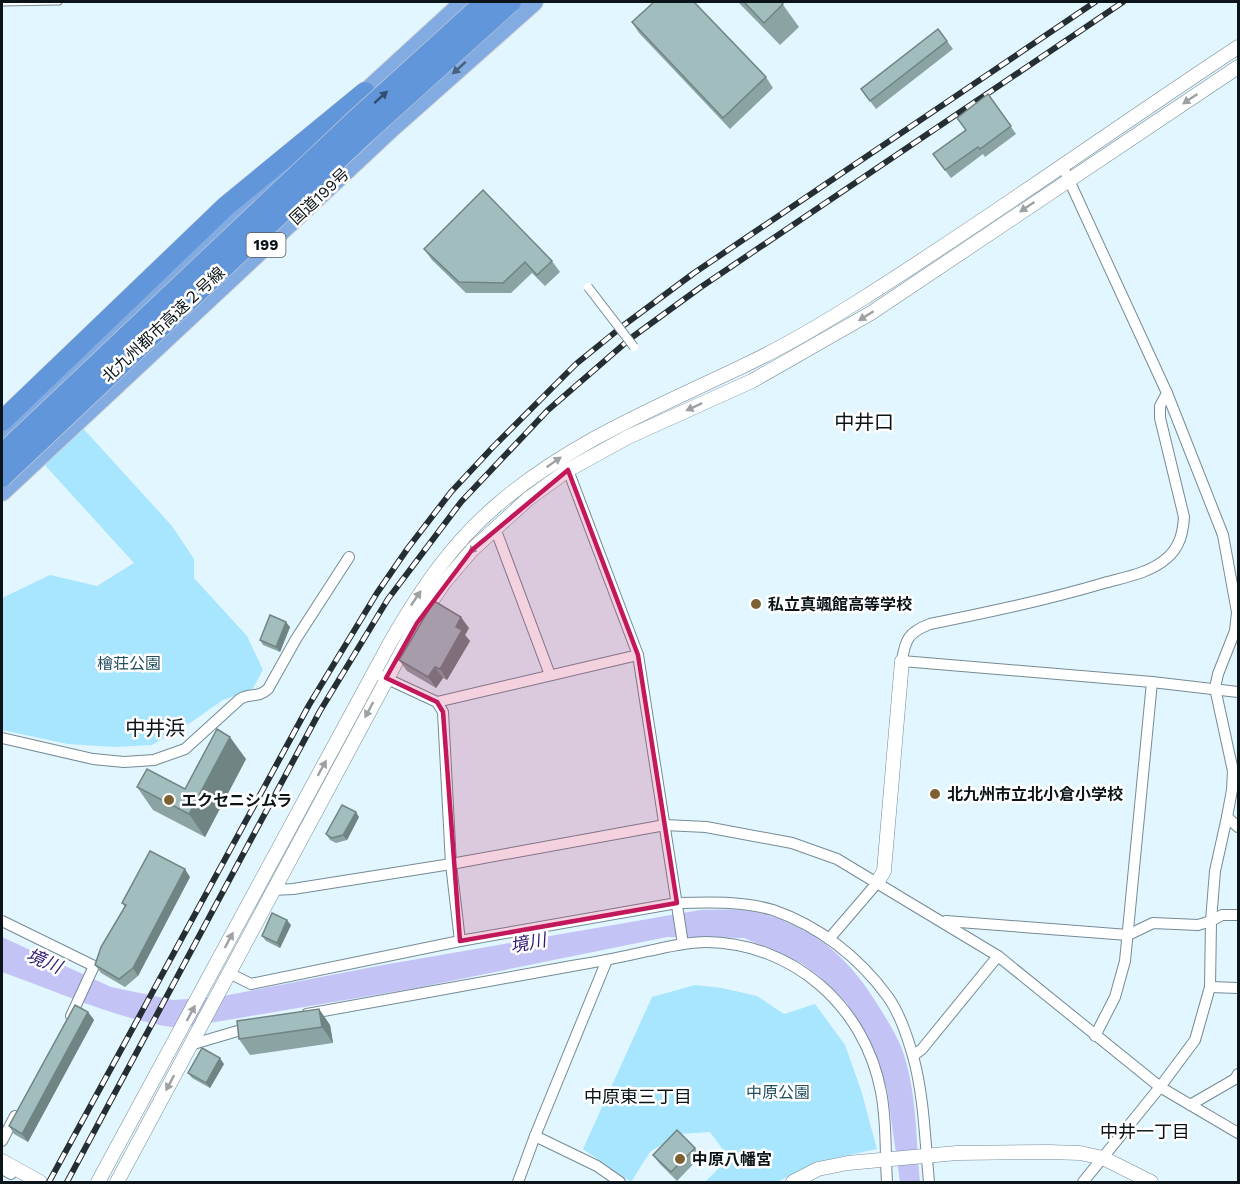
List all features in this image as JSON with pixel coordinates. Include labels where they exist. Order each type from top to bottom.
[{"type":"highway","name":"北九州都市高速２号線","points":[[2,454],[485,2]]},
{"type":"highway","name":"北九州都市高速２号線","points":[[2,477],[358,140],[511,2]]},
{"type":"highway","name":"国道199号","points":[[2,492],[393,127],[534,2]]},
{"type":"highway","name":"199","points":[[2,438],[461,3]]},
{"type":"highway","points":[[2,421],[226,206],[365,92]]},
{"type":"street","points":[[461,3],[488,42]]},
{"type":"street","points":[[117,1182],[273,890],[380,676],[411,606],[431,576],[462,538],[524,482],[562,456],[617,425],[747,364],[862,299],[1239,48]]},
{"type":"street","points":[[98,1182],[380,676],[443,584],[493,529],[528,499],[568,470],[628,437],[752,381],[871,313],[1239,66]]},
{"type":"street","points":[[1062,165],[1167,393],[1223,535],[1235,590],[1237,612],[1235,631],[1218,674],[1215,688],[1233,771],[1232,790],[1215,871],[1211,921],[1210,987],[1195,1040],[1083,1182]]},
{"type":"street","points":[[588,287],[634,347]]},
{"type":"street","points":[[829,939],[877,883],[884,871],[902,661],[908,637],[918,629],[930,624],[1053,598],[1144,572],[1169,557],[1178,545],[1183,531],[1184,516],[1160,418],[1160,406],[1167,393]]},
{"type":"street","points":[[568,470],[638,655],[683,942]]},
{"type":"street","points":[[493,529],[498,536],[550,675]]},
{"type":"street","points":[[2,738],[93,759],[124,762],[154,760],[185,749],[243,696],[261,695],[268,689],[296,639],[349,557]]},
{"type":"street","points":[[437,702],[638,655]]},
{"type":"street","points":[[902,661],[1152,682],[1239,692]]},
{"type":"street","points":[[380,676],[437,702],[443,712],[451,864],[460,941]]},
{"type":"street","points":[[1095,1036],[1115,997],[1125,961],[1152,682]]},
{"type":"street","points":[[1227,817],[1239,827]]},
{"type":"street","points":[[273,890],[293,889],[451,864],[665,825],[706,827],[792,843],[837,859],[998,956],[1160,1087],[1239,1134]]},
{"type":"street","points":[[229,973],[251,984],[460,941],[714,901],[772,910],[803,923],[850,954],[889,998],[902,1024],[920,1086],[924,1156],[929,1182]]},
{"type":"street","points":[[943,921],[1128,935],[1154,923],[1197,925],[1222,915],[1239,915]]},
{"type":"street","points":[[2,921],[94,966],[64,1028]]},
{"type":"street","points":[[295,1017],[607,960],[683,942],[729,944],[757,950],[787,963],[816,980],[839,1003],[858,1028],[872,1060],[881,1091],[888,1158],[888,1182]]},
{"type":"street","points":[[913,1056],[922,1049],[998,956]]},
{"type":"street","points":[[518,1182],[607,960]]},
{"type":"street","points":[[1210,987],[1239,988]]},
{"type":"street","points":[[190,1045],[262,1024]]},
{"type":"street","points":[[1190,1105],[1235,1079],[1239,1074]]},
{"type":"street","points":[[2,1141],[19,1110]]},
{"type":"street","points":[[535,1136],[597,1166],[620,1182]]},
{"type":"street","points":[[792,1182],[818,1176],[848,1163],[888,1158],[957,1153],[1048,1152],[1080,1153],[1103,1158],[1151,1182]]},
{"type":"street","points":[[2,1161],[40,1182]]},
{"type":"lane","points":[[2,3],[58,2]]},
{"type":"highlighted area","points":[[568,470],[638,655],[677,903],[460,941],[443,712],[437,702],[386,678],[417,623],[472,550]]},
{"type":"green space","name":"檜荘公園","points":[[81,426],[172,526],[194,559],[194,578],[247,636],[263,670],[252,690],[223,700],[152,745],[115,747],[68,744],[2,730],[2,598],[50,575],[97,586],[134,563],[43,463]]},
{"type":"green space","name":"中原公園","points":[[695,985],[757,996],[784,1014],[815,1004],[845,1045],[861,1090],[877,1149],[817,1162],[777,1182],[705,1182],[729,1158],[710,1132],[679,1134],[650,1152],[631,1182],[583,1149],[652,997]]},
{"type":"water","name":"境川","points":[[700,910],[745,910],[781,920],[816,938],[845,961],[888,1021],[904,1055],[914,1102],[920,1182],[900,1182],[887,1090],[878,1062],[862,1027],[846,1002],[818,975],[801,963],[744,938],[667,937],[416,988],[180,1028],[158,1025],[113,1013],[2,972],[2,937],[111,987],[173,1000],[218,997],[383,965]]},
{"type":"building","points":[[654,2],[694,2],[766,77],[723,118],[632,22]]},
{"type":"building","points":[[744,2],[781,2],[783,4],[764,23]]},
{"type":"building","points":[[938,29],[947,41],[870,101],[861,89]]},
{"type":"building","points":[[988,94],[1011,126],[980,149],[978,147],[945,170],[933,154],[966,130],[957,118]]},
{"type":"building","points":[[483,190],[552,261],[537,275],[525,262],[503,283],[459,282],[424,249]]},
{"type":"building","points":[[434,601],[461,617],[456,627],[462,630],[440,669],[435,667],[428,677],[399,660]]},
{"type":"building","points":[[270,615],[286,622],[276,647],[260,640]]},
{"type":"building","points":[[217,729],[230,737],[189,814],[137,787],[147,769],[185,789]]},
{"type":"building","points":[[342,805],[356,812],[343,835],[332,838],[326,834]]},
{"type":"building","points":[[150,851],[185,869],[133,968],[119,979],[95,965],[101,947],[126,905],[122,903]]},
{"type":"building","points":[[272,913],[287,920],[277,943],[262,936]]},
{"type":"building","points":[[75,1005],[88,1012],[22,1134],[9,1126]]},
{"type":"building","points":[[319,1009],[322,1027],[239,1039],[237,1021]]},
{"type":"building","points":[[202,1048],[220,1058],[206,1083],[188,1073]]},
{"type":"building","points":[[677,1130],[695,1148],[671,1172],[653,1155]]},
{"type":"railway","points":[[49,1182],[309,705],[377,593],[451,492],[576,364],[624,325],[694,273],[1095,2]]},
{"type":"railway","points":[[67,1182],[320,711],[388,599],[461,502],[548,410],[631,338],[701,287],[1123,2]]},
{"type":"place","name":"私立真颯館高等学校","points":[[756,604]]},
{"type":"place","name":"北九州市立北小倉小学校","points":[[935,794]]},
{"type":"place","name":"エクセニシムラ","points":[[169,800]]},
{"type":"place","name":"中原八幡宮","points":[[680,1159]]},
{"type":"district","name":"中井口","points":[[864,422]]},
{"type":"district","name":"中井浜","points":[[155,728]]},
{"type":"district","name":"中原東三丁目","points":[[638,1097]]},
{"type":"district","name":"中井一丁目","points":[[1145,1132]]}]
